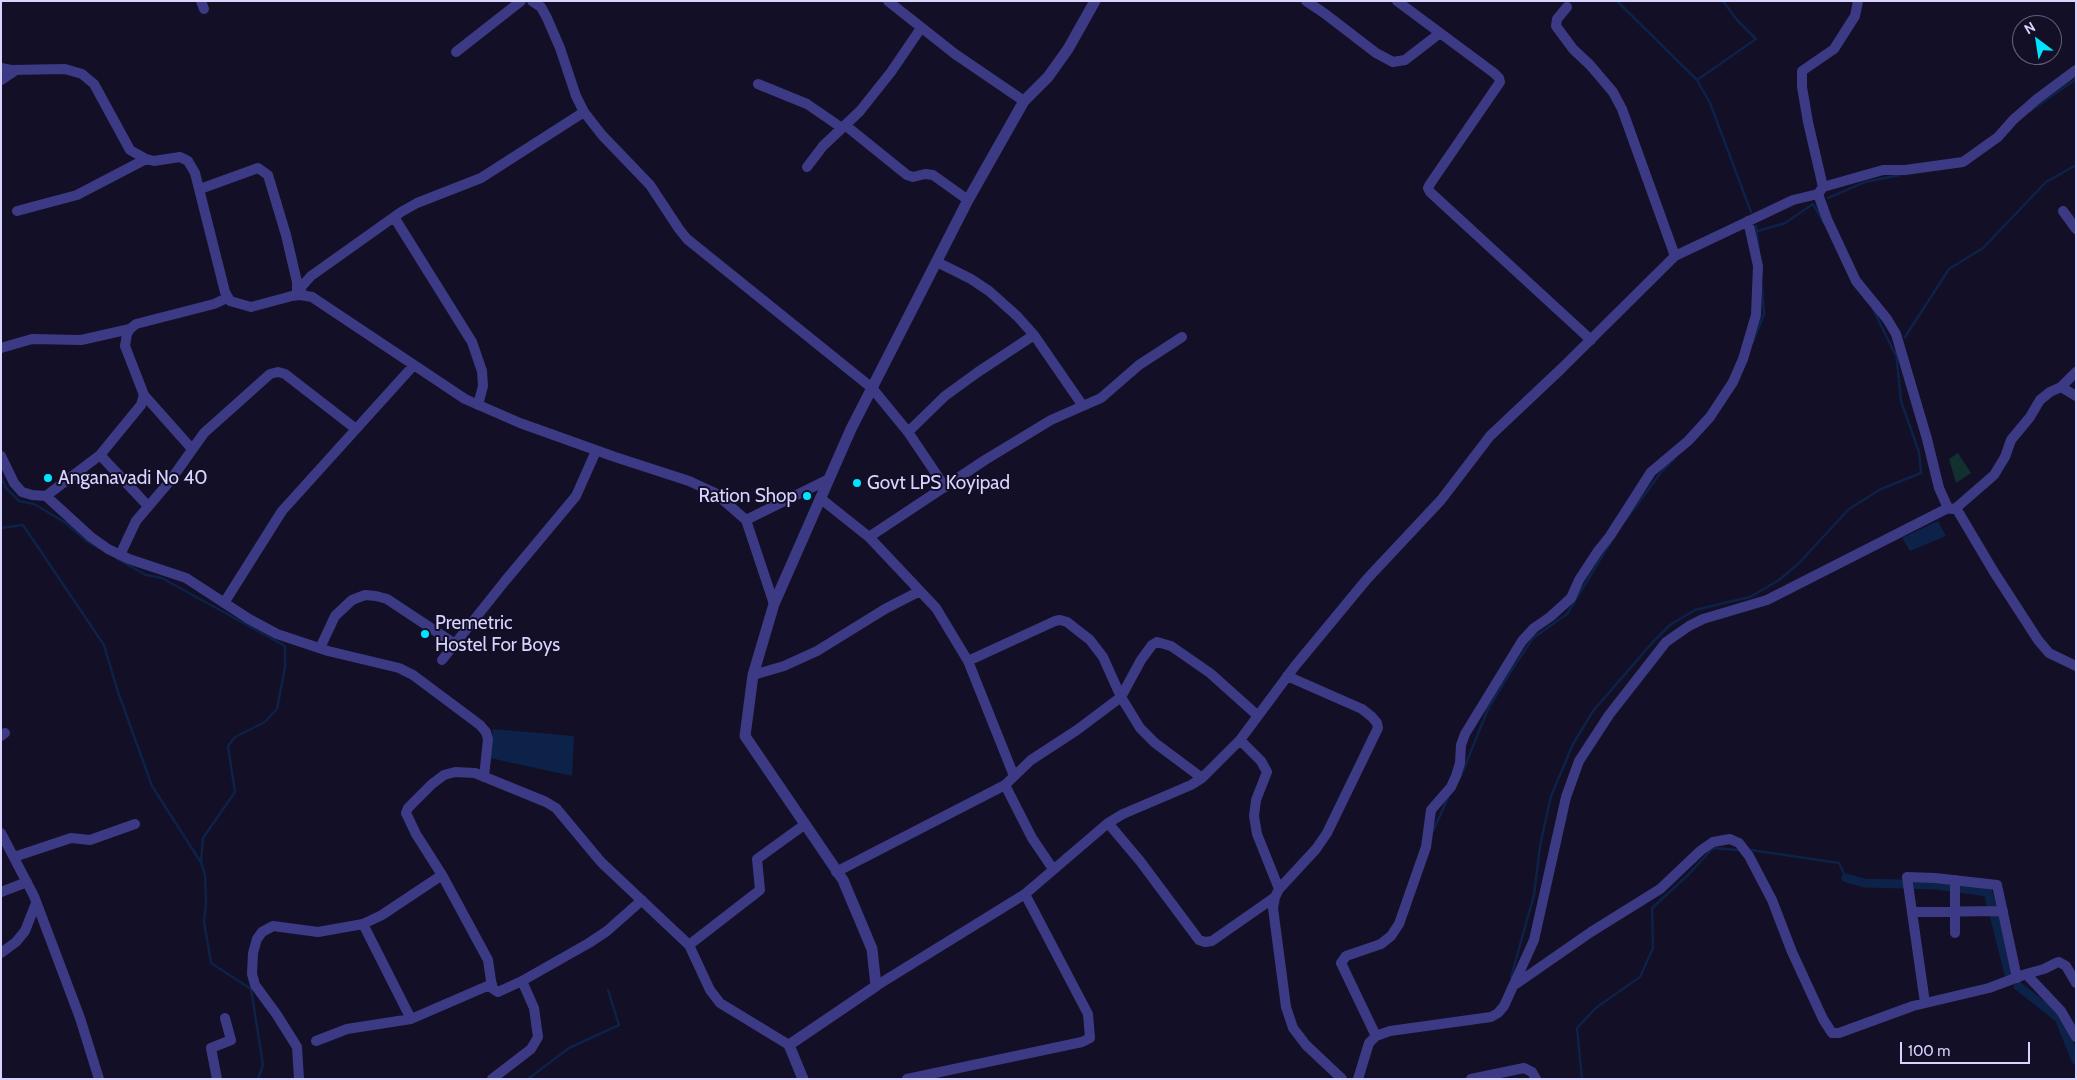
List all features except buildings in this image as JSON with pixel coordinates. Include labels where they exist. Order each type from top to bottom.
[{"type":"street","points":[[456,52],[521,1]]},
{"type":"street","points":[[532,1],[541,7],[547,18],[560,48],[576,96],[584,112],[602,135],[650,185],[687,239],[872,388],[908,432],[945,487]]},
{"type":"street","points":[[888,1],[920,28],[1024,102]]},
{"type":"street","points":[[876,986],[872,949],[842,880],[745,736],[753,675],[774,604],[820,498],[872,388],[968,200],[1024,102],[1048,77],[1068,49],[1095,1]]},
{"type":"street","points":[[1306,1],[1376,53],[1393,62],[1405,60],[1440,33]]},
{"type":"street","points":[[1397,1],[1494,73],[1500,82],[1428,188],[1441,204],[1591,340]]},
{"type":"street","points":[[1858,1],[1856,16],[1834,49],[1802,71],[1802,87],[1827,219],[1856,280],[1887,319],[1896,334],[1927,439],[1939,488],[2038,640],[2049,653],[2076,666]]},
{"type":"street","points":[[1567,7],[1557,19],[1556,26],[1573,49],[1590,65],[1618,100],[1675,256]]},
{"type":"street","points":[[807,167],[823,146],[860,111],[891,72],[920,28]]},
{"type":"street","points":[[1,68],[16,70],[65,68],[82,74],[94,84],[130,150],[146,160],[154,161],[174,157],[184,159],[193,167],[227,298],[237,304],[252,306],[299,295],[312,297],[413,366],[478,405],[520,423],[596,451],[688,481],[715,493],[746,520],[774,604]]},
{"type":"street","points":[[1,80],[16,70]]},
{"type":"street","points":[[789,1045],[876,986],[1025,894],[1108,823],[1123,814],[1191,785],[1202,778],[1240,740],[1287,676],[1367,579],[1441,500],[1490,436],[1591,340],[1675,256],[1793,200],[1821,190],[1883,170],[1906,170],[1963,162],[1998,137],[2012,120],[2076,70]]},
{"type":"street","points":[[758,84],[794,97],[843,127],[907,175],[913,177],[929,174],[968,200]]},
{"type":"street","points":[[299,295],[302,286],[311,276],[394,217],[418,203],[481,178],[584,112]]},
{"type":"street","points":[[17,211],[77,195],[146,160]]},
{"type":"street","points":[[200,189],[258,168],[268,175],[286,236],[299,295]]},
{"type":"street","points":[[2063,211],[2076,229]]},
{"type":"street","points":[[394,217],[472,342],[482,371],[483,386],[478,405]]},
{"type":"street","points":[[1376,1036],[1341,963],[1350,954],[1381,944],[1391,936],[1399,924],[1426,847],[1432,810],[1451,786],[1456,776],[1460,763],[1461,745],[1465,734],[1522,641],[1534,628],[1550,617],[1571,598],[1593,558],[1610,536],[1651,472],[1688,441],[1710,417],[1733,382],[1743,359],[1756,315],[1758,266],[1748,221]]},
{"type":"street","points":[[937,262],[971,279],[989,291],[1034,335],[1083,406]]},
{"type":"street","points":[[192,449],[144,395],[125,346],[125,340],[130,329],[136,324],[214,304],[227,298]]},
{"type":"street","points":[[1,348],[32,339],[80,340],[130,329]]},
{"type":"street","points":[[908,432],[946,396],[1034,335]]},
{"type":"street","points":[[869,537],[1051,420],[1100,398],[1139,365],[1182,337]]},
{"type":"street","points":[[224,603],[282,511],[413,366]]},
{"type":"street","points":[[120,555],[136,521],[170,481],[192,449],[211,427],[274,372],[285,374],[356,429]]},
{"type":"street","points":[[1358,1079],[1368,1043],[1376,1036],[1390,1031],[1491,1016],[1498,1013],[1504,1006],[1534,940],[1566,797],[1579,761],[1608,715],[1666,642],[1703,619],[1767,600],[1952,508],[1994,475],[2005,457],[2011,440],[2030,417],[2040,400],[2050,392],[2061,387],[2076,372]]},
{"type":"street","points":[[2061,387],[2076,396]]},
{"type":"street","points":[[46,496],[100,455],[132,418],[141,405],[144,395]]},
{"type":"street","points":[[442,660],[576,496],[596,451]]},
{"type":"street","points":[[100,455],[148,506]]},
{"type":"street","points":[[1,456],[14,484],[22,492],[46,496],[91,537],[120,555],[186,578],[276,634],[320,648],[399,668],[413,674],[480,725],[486,732],[488,739],[484,777]]},
{"type":"street","points":[[746,520],[829,479]]},
{"type":"street","points":[[820,498],[869,537],[936,608],[968,661],[1014,776]]},
{"type":"street","points":[[753,675],[784,666],[817,651],[885,609],[920,591]]},
{"type":"street","points":[[320,648],[330,625],[342,608],[358,596],[370,595],[388,599],[455,644]]},
{"type":"street","points":[[968,661],[1060,620],[1075,627],[1103,657],[1121,697],[1140,728],[1155,743],[1202,778]]},
{"type":"street","points":[[836,872],[1005,785],[1031,760],[1077,730],[1121,697],[1132,674],[1152,645],[1157,642],[1163,642],[1171,646],[1210,673],[1258,716]]},
{"type":"street","points":[[1108,823],[1140,861],[1199,940],[1205,942],[1212,941],[1277,893],[1316,849],[1327,833],[1378,728],[1377,723],[1362,710],[1287,676]]},
{"type":"street","points":[[1240,740],[1261,761],[1267,772],[1256,800],[1254,816],[1257,834],[1277,893],[1274,908],[1278,958],[1286,1007],[1293,1028],[1306,1045],[1342,1079]]},
{"type":"street","points":[[642,900],[607,932],[522,981],[498,992],[492,988],[488,960],[442,874],[408,820],[406,813],[408,808],[444,775],[466,772],[484,777],[546,802],[556,808],[601,862],[642,900],[689,945],[710,990],[720,1003],[789,1045],[803,1079]]},
{"type":"street","points":[[1005,785],[1032,838],[1053,869]]},
{"type":"street","points":[[14,857],[70,838],[90,840],[135,824]]},
{"type":"street","points":[[689,945],[760,890],[756,858],[804,826]]},
{"type":"street","points":[[1,833],[36,903],[80,1018],[99,1079]]},
{"type":"street","points":[[1515,984],[1591,932],[1660,889],[1713,842],[1730,839],[1739,843],[1749,856],[1772,900],[1815,1002],[1832,1033],[1839,1033],[1926,1003],[1989,988],[2044,969],[2058,962],[2066,966],[2076,984]]},
{"type":"street","points":[[299,1079],[297,1047],[277,1014],[255,985],[252,974],[253,953],[257,939],[262,932],[273,926],[318,932],[363,924],[382,915],[442,874]]},
{"type":"street","points":[[1926,1003],[1907,877],[1997,885],[2021,976],[2061,1011],[2076,1037]]},
{"type":"street","points":[[1955,880],[1955,934]]},
{"type":"street","points":[[1,892],[27,882]]},
{"type":"street","points":[[907,1079],[1082,1042],[1090,1038],[1088,1014],[1025,894]]},
{"type":"street","points":[[1,953],[16,942],[25,932],[36,903]]},
{"type":"street","points":[[1913,912],[2003,911]]},
{"type":"street","points":[[363,924],[410,1019]]},
{"type":"street","points":[[492,1079],[531,1049],[538,1037],[534,1008],[522,981]]},
{"type":"street","points":[[316,1041],[347,1029],[410,1019],[492,984]]},
{"type":"street","points":[[217,1079],[211,1048],[231,1040],[225,1018]]},
{"type":"street","points":[[1471,1079],[1524,1068],[1532,1072],[1536,1079]]},
{"type":"green space","points":[[1958,453],[1971,473],[1956,483],[1949,459]]},
{"type":"water","points":[[1938,521],[1946,536],[1910,551],[1902,538]]},
{"type":"water","points":[[493,729],[574,736],[572,776],[490,758]]},
{"type":"waterway","points":[[1617,1],[1697,80],[1710,103],[1751,212]]},
{"type":"waterway","points":[[1697,80],[1756,39],[1737,20],[1723,1]]},
{"type":"waterway","points":[[2030,111],[2076,79]]},
{"type":"waterway","points":[[1905,337],[1949,269],[1983,248],[2046,182],[2076,165]]},
{"type":"waterway","points":[[1828,198],[1865,182],[1900,175]]},
{"type":"waterway","points":[[1758,231],[1785,223],[1813,204],[1824,223]]},
{"type":"waterway","points":[[1756,226],[1759,252]]},
{"type":"waterway","points":[[1753,342],[1764,314],[1762,287]]},
{"type":"waterway","points":[[1873,309],[1895,354]]},
{"type":"waterway","points":[[1511,977],[1534,895],[1540,846],[1551,796],[1573,744],[1593,711],[1670,625],[1695,610],[1750,597],[1779,580],[1798,564],[1849,509],[1881,489],[1921,473],[1919,452],[1901,401],[1896,352]]},
{"type":"waterway","points":[[1625,521],[1662,471],[1674,459]]},
{"type":"waterway","points":[[1,477],[6,488],[19,501],[34,504],[66,523],[88,542],[99,548]]},
{"type":"waterway","points":[[1,528],[23,525],[104,645],[117,689],[152,786],[200,861]]},
{"type":"waterway","points":[[1461,776],[1488,709],[1511,671],[1533,638],[1567,614],[1612,540]]},
{"type":"waterway","points":[[117,559],[146,575],[162,578],[285,646],[285,667],[277,709],[265,722],[235,737],[228,746],[235,792],[203,838],[201,862],[205,875],[206,903],[204,922],[211,963],[251,989],[263,1065],[258,1079]]},
{"type":"waterway","points":[[1433,831],[1448,798]]},
{"type":"waterway","points":[[1582,1079],[1577,1028],[1597,1007],[1640,977],[1653,948],[1652,908],[1688,875],[1713,848],[1738,850]]},
{"type":"waterway","points":[[1751,850],[1839,863],[1846,878]]},
{"type":"waterway","points":[[1846,878],[1864,883],[1936,885],[1988,892],[2009,974]]},
{"type":"waterway","points":[[2018,986],[2059,1018],[2076,1060]]},
{"type":"waterway","points":[[528,1079],[569,1048],[619,1025],[608,990]]},
{"type":"place","name":"Anganavadi No 40","points":[[48,478]]},
{"type":"place","name":"Govt LPS Koyipad","points":[[857,483]]},
{"type":"place","name":"Ration Shop","points":[[807,496]]},
{"type":"place","name":"Premetric Hostel For Boys","points":[[425,634]]}]
